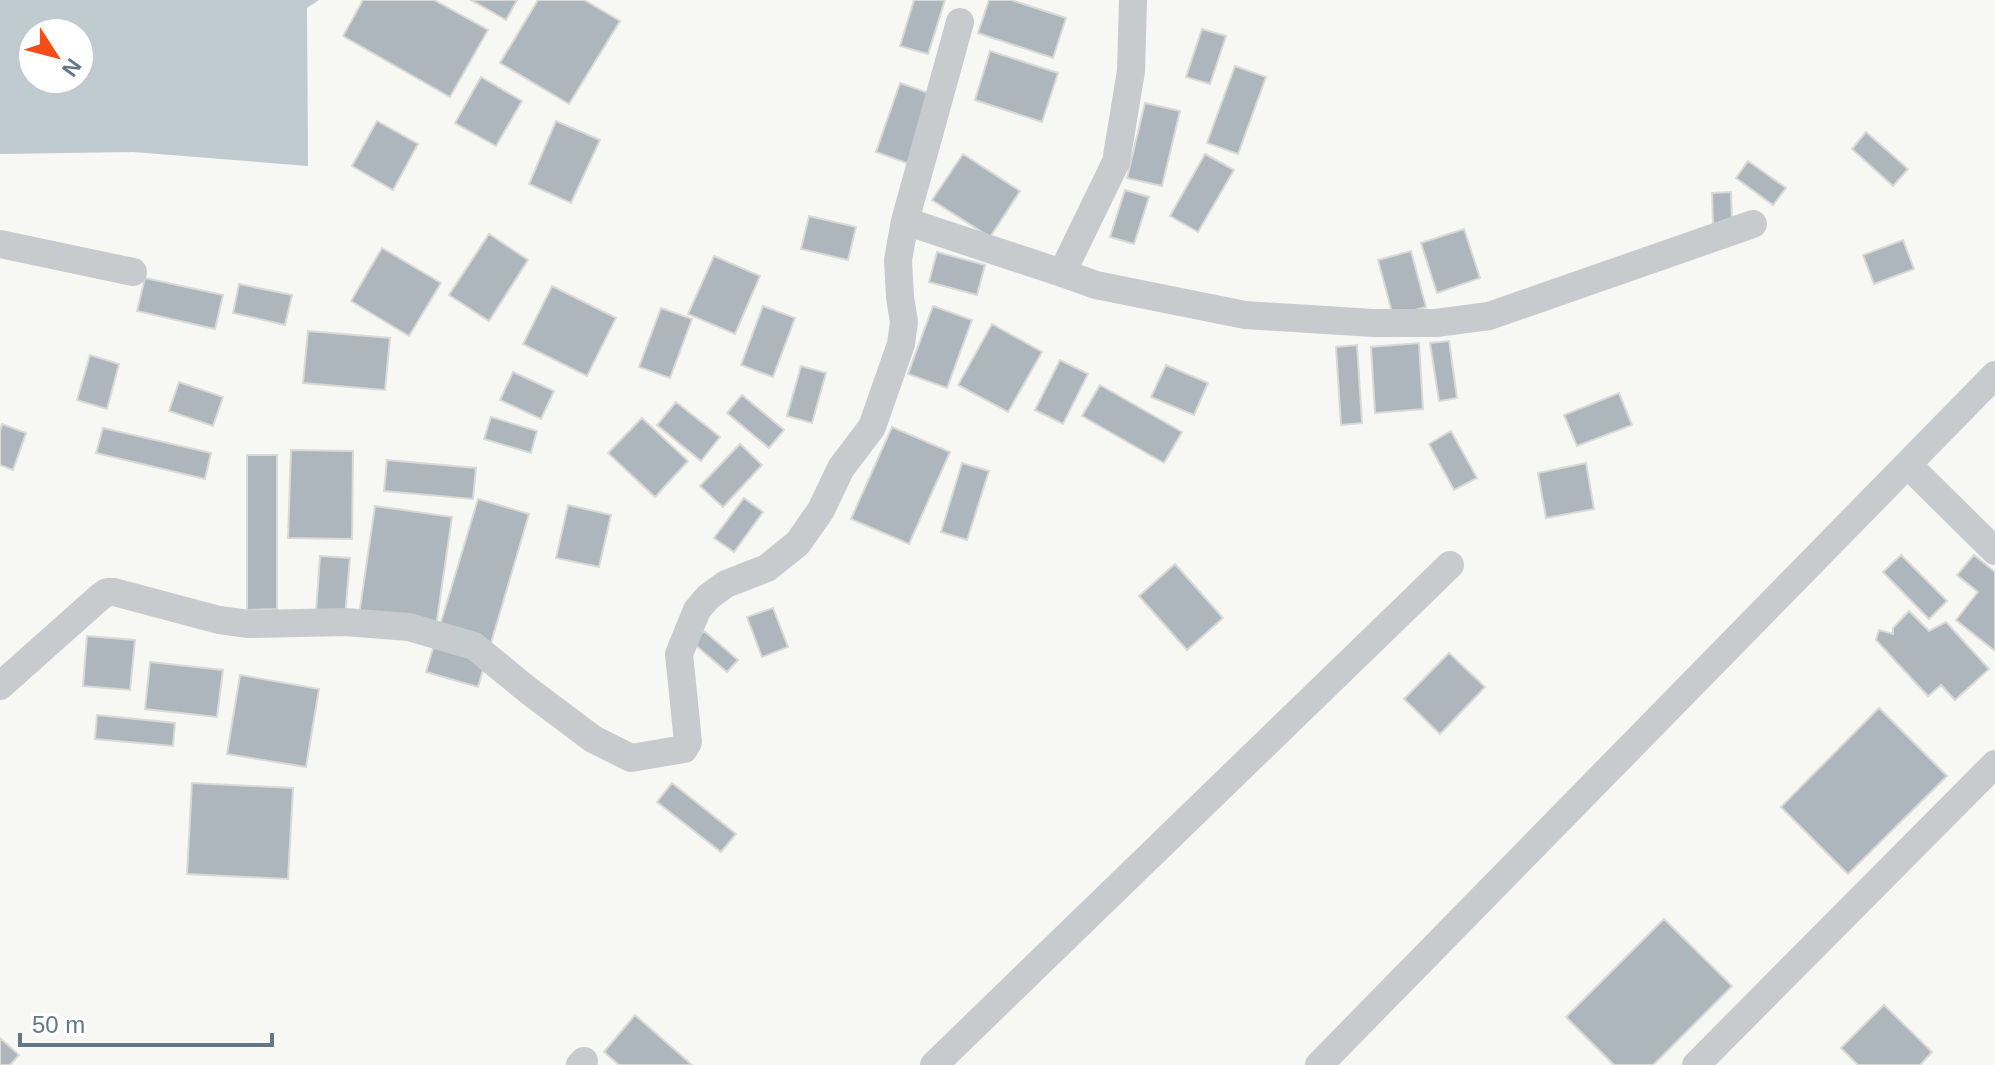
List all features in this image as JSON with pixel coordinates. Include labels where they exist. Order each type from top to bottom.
[{"type":"street","points":[[1062,273],[1116,162],[1131,71],[1133,0]]},
{"type":"street","points":[[0,686],[100,597],[114,592],[219,620],[249,624],[345,622],[409,627],[474,646],[593,739],[631,758],[684,749],[688,742],[679,654],[697,610],[726,584],[767,568],[798,543],[821,510],[841,468],[872,427],[901,344],[904,322],[898,260],[905,221],[960,22]]},
{"type":"street","points":[[905,221],[1096,285],[1245,315],[1373,323],[1436,323],[1489,316],[1753,224]]},
{"type":"street","points":[[0,244],[133,272]]},
{"type":"street","points":[[1319,1065],[1995,375]]},
{"type":"street","points":[[1908,465],[1995,551]]},
{"type":"street","points":[[934,1065],[1450,565]]},
{"type":"street","points":[[1696,1065],[1995,764]]},
{"type":"shaded area","points":[[0,0],[319,0],[307,8],[308,166],[133,152],[0,154]]},
{"type":"building","points":[[363,0],[434,0],[488,30],[450,97],[343,36]]},
{"type":"building","points":[[471,0],[517,0],[506,20]]},
{"type":"building","points":[[538,0],[584,0],[620,21],[569,104],[500,63]]},
{"type":"building","points":[[914,0],[945,0],[928,54],[900,46]]},
{"type":"building","points":[[989,0],[1011,0],[1066,18],[1053,58],[978,33]]},
{"type":"building","points":[[1202,29],[1226,36],[1210,84],[1186,77]]},
{"type":"building","points":[[990,51],[1058,73],[1042,122],[975,100]]},
{"type":"building","points":[[1235,66],[1266,77],[1238,154],[1207,143]]},
{"type":"building","points":[[481,77],[522,101],[496,146],[455,123]]},
{"type":"building","points":[[900,83],[940,97],[915,166],[876,152]]},
{"type":"building","points":[[1145,103],[1180,111],[1162,186],[1127,178]]},
{"type":"building","points":[[377,121],[418,144],[393,190],[352,166]]},
{"type":"building","points":[[556,121],[600,140],[571,203],[529,184]]},
{"type":"building","points":[[1866,132],[1908,169],[1893,186],[1852,149]]},
{"type":"building","points":[[963,154],[1020,191],[990,237],[932,200]]},
{"type":"building","points":[[1205,154],[1234,170],[1198,232],[1170,216]]},
{"type":"building","points":[[1748,161],[1786,188],[1773,205],[1736,178]]},
{"type":"building","points":[[1125,190],[1149,197],[1134,244],[1110,237]]},
{"type":"building","points":[[1731,192],[1732,224],[1713,224],[1712,193]]},
{"type":"building","points":[[809,216],[856,227],[848,260],[801,249]]},
{"type":"building","points":[[1464,229],[1480,278],[1437,293],[1421,243]]},
{"type":"building","points":[[489,234],[528,260],[489,321],[449,295]]},
{"type":"building","points":[[1903,240],[1914,269],[1874,284],[1863,255]]},
{"type":"building","points":[[382,248],[441,283],[409,336],[351,301]]},
{"type":"building","points":[[1411,251],[1426,307],[1393,316],[1378,260]]},
{"type":"building","points":[[937,252],[985,265],[977,295],[929,282]]},
{"type":"building","points":[[714,256],[760,276],[735,334],[688,314]]},
{"type":"building","points":[[145,278],[223,295],[215,329],[137,311]]},
{"type":"building","points":[[239,284],[292,295],[285,325],[233,313]]},
{"type":"building","points":[[552,286],[616,318],[587,376],[523,344]]},
{"type":"building","points":[[763,306],[795,318],[773,377],[741,365]]},
{"type":"building","points":[[933,306],[972,320],[947,388],[908,374]]},
{"type":"building","points":[[661,308],[692,319],[670,378],[639,367]]},
{"type":"building","points":[[992,324],[1042,352],[1008,412],[958,385]]},
{"type":"building","points":[[308,331],[390,338],[385,390],[303,383]]},
{"type":"building","points":[[1449,341],[1457,398],[1439,401],[1430,343]]},
{"type":"building","points":[[1419,343],[1423,409],[1375,413],[1371,347]]},
{"type":"building","points":[[1357,345],[1362,423],[1341,425],[1336,347]]},
{"type":"building","points":[[90,355],[119,364],[107,409],[77,400]]},
{"type":"building","points":[[1060,360],[1088,374],[1063,424],[1035,410]]},
{"type":"building","points":[[1166,365],[1208,383],[1194,415],[1151,397]]},
{"type":"building","points":[[801,366],[826,373],[812,423],[787,416]]},
{"type":"building","points":[[513,372],[554,391],[541,419],[500,400]]},
{"type":"building","points":[[179,382],[223,397],[213,426],[169,411]]},
{"type":"building","points":[[1100,385],[1182,432],[1164,463],[1082,416]]},
{"type":"building","points":[[1619,393],[1632,425],[1577,446],[1564,415]]},
{"type":"building","points":[[742,395],[784,430],[769,448],[727,413]]},
{"type":"building","points":[[676,402],[720,437],[701,461],[657,425]]},
{"type":"building","points":[[491,417],[537,431],[531,453],[484,439]]},
{"type":"building","points":[[642,418],[688,461],[655,497],[608,453]]},
{"type":"building","points":[[2,424],[26,433],[13,470],[0,465]]},
{"type":"building","points":[[892,427],[950,452],[909,544],[851,519]]},
{"type":"building","points":[[103,428],[211,453],[205,479],[96,453]]},
{"type":"building","points":[[1451,431],[1477,478],[1454,490],[1429,444]]},
{"type":"building","points":[[740,444],[762,465],[723,507],[700,486]]},
{"type":"building","points":[[291,450],[353,451],[352,539],[288,538]]},
{"type":"building","points":[[247,455],[277,455],[277,609],[247,610]]},
{"type":"building","points":[[387,460],[476,468],[473,499],[384,491]]},
{"type":"building","points":[[962,463],[989,471],[967,540],[941,532]]},
{"type":"building","points":[[1586,463],[1594,509],[1546,518],[1538,473]]},
{"type":"building","points":[[744,498],[763,512],[734,552],[714,538]]},
{"type":"building","points":[[478,499],[529,514],[478,687],[426,672]]},
{"type":"building","points":[[568,505],[611,515],[599,567],[556,558]]},
{"type":"building","points":[[375,506],[452,517],[434,640],[357,629]]},
{"type":"building","points":[[1901,555],[1947,601],[1929,619],[1883,572]]},
{"type":"building","points":[[1974,555],[1995,572],[1995,651],[1956,620],[1978,592],[1957,575]]},
{"type":"building","points":[[320,556],[350,558],[344,628],[315,627]]},
{"type":"building","points":[[1175,564],[1223,618],[1187,650],[1139,596]]},
{"type":"building","points":[[773,608],[788,647],[762,657],[747,617]]},
{"type":"building","points":[[1909,611],[1929,631],[1946,622],[1989,669],[1955,700],[1941,685],[1928,696],[1876,640],[1879,630],[1893,634],[1893,628]]},
{"type":"building","points":[[704,631],[738,660],[727,672],[693,643]]},
{"type":"building","points":[[87,636],[135,640],[130,690],[83,686]]},
{"type":"building","points":[[1449,653],[1485,687],[1440,734],[1404,699]]},
{"type":"building","points":[[150,662],[223,670],[217,717],[145,709]]},
{"type":"building","points":[[240,675],[319,689],[306,767],[227,754]]},
{"type":"building","points":[[1879,708],[1947,776],[1848,874],[1781,807]]},
{"type":"building","points":[[97,715],[175,723],[173,746],[95,739]]},
{"type":"building","points":[[192,783],[293,788],[288,879],[187,874]]},
{"type":"building","points":[[672,783],[736,834],[721,852],[657,802]]},
{"type":"building","points":[[1664,919],[1732,986],[1653,1065],[1614,1065],[1566,1017]]},
{"type":"building","points":[[1884,1005],[1932,1052],[1920,1065],[1858,1065],[1841,1048]]},
{"type":"building","points":[[635,1015],[692,1065],[619,1065],[604,1052]]},
{"type":"building","points":[[0,1038],[19,1055],[10,1065],[0,1065]]}]
